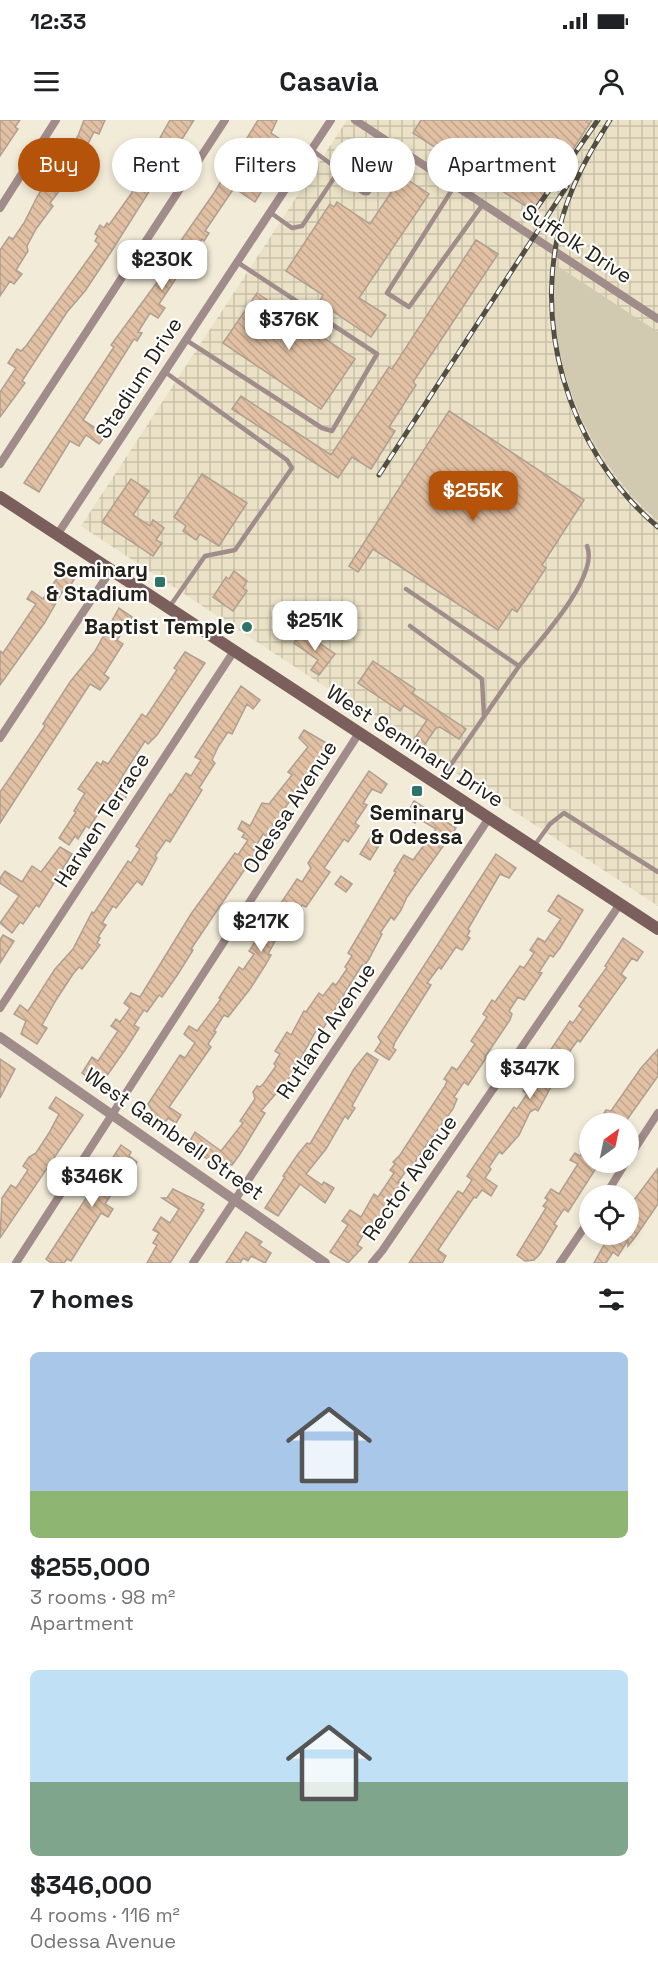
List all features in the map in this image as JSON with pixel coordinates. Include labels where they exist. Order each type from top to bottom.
[{"type":"main road","name":"West Seminary Drive","points":[[0,497],[658,929]]},
{"type":"street","points":[[0,208],[56,120]]},
{"type":"street","points":[[0,464],[225,120]]},
{"type":"street","name":"Stadium Drive","points":[[318,141],[331,120]]},
{"type":"street","name":"Suffolk Drive","points":[[355,120],[382,138]]},
{"type":"street","name":"Stadium Drive","points":[[57,535],[285,192]]},
{"type":"street","name":"Suffolk Drive","points":[[465,192],[658,319]]},
{"type":"street","points":[[0,738],[111,570]]},
{"type":"street","name":"Harwen Terrace","points":[[0,1008],[234,651]]},
{"type":"street","name":"Odessa Avenue","points":[[16,1263],[114,1116],[359,733]]},
{"type":"street","name":"Rutland Avenue","points":[[193,1263],[489,818]]},
{"type":"street","name":"Rector Avenue","points":[[372,1263],[620,904]]},
{"type":"street","name":"West Gambrell Street","points":[[0,1037],[325,1263]]},
{"type":"street","points":[[639,1142],[658,1113]]},
{"type":"street","points":[[561,1263],[579,1235]]},
{"type":"lane","points":[[271,213],[292,228],[302,226],[330,184]]},
{"type":"lane","points":[[450,192],[387,293],[409,307],[483,204]]},
{"type":"lane","points":[[186,340],[322,428],[332,430],[377,354],[237,262]]},
{"type":"lane","points":[[165,372],[287,460],[292,468],[235,550],[205,556],[169,608]]},
{"type":"lane","points":[[437,784],[519,666],[558,619],[586,571],[590,554],[587,546]]},
{"type":"lane","points":[[406,589],[519,666]]},
{"type":"lane","points":[[410,626],[482,679],[484,716]]},
{"type":"lane","points":[[533,847],[550,824],[564,813],[658,872]]},
{"type":"shaded area","points":[[347,120],[658,120],[658,906],[81,526],[300,192],[318,192],[318,164],[330,146],[330,192],[415,192],[415,138],[335,138]]},
{"type":"shaded area","points":[[556,265],[658,332],[658,521],[632,496],[610,468],[591,438],[576,405],[564,371],[557,336],[554,300]]},
{"type":"building","points":[[0,120],[20,120],[15,127],[18,129],[0,156]]},
{"type":"building","points":[[84,120],[105,120],[99,134],[94,132],[91,138],[77,138]]},
{"type":"building","points":[[170,120],[194,120],[183,138],[160,138]]},
{"type":"building","points":[[258,120],[277,120],[271,133],[278,138],[247,138]]},
{"type":"building","points":[[421,120],[592,120],[578,142],[578,138],[427,138],[427,142],[413,133]]},
{"type":"building","points":[[415,185],[429,194],[359,298],[386,315],[371,337],[319,302],[323,295],[286,271],[330,204],[334,207],[337,202],[370,224],[391,192],[415,192]]},
{"type":"building","points":[[40,192],[58,192],[50,203],[53,206],[36,229],[27,246],[28,251],[16,270],[22,274],[14,284],[10,281],[0,296],[0,250],[9,237],[13,239]]},
{"type":"building","points":[[132,192],[149,192],[85,291],[67,312],[22,381],[25,383],[0,417],[0,392],[16,368],[8,363],[17,349],[21,351],[26,346],[99,244],[95,241],[98,236],[95,234],[100,225],[104,228],[107,223],[109,225]]},
{"type":"building","points":[[231,192],[205,231],[209,233],[204,241],[202,239],[159,304],[165,308],[158,318],[150,313],[138,332],[142,333],[137,341],[134,339],[83,420],[106,435],[99,444],[86,435],[79,446],[70,441],[39,492],[24,483],[114,347],[111,345],[158,281],[171,255],[214,193]]},
{"type":"building","points":[[240,192],[261,192],[255,202]]},
{"type":"building","points":[[504,192],[545,192],[533,211]]},
{"type":"building","points":[[476,240],[498,254],[413,382],[416,385],[389,427],[395,431],[371,469],[352,457],[338,478],[232,409],[241,396],[331,455],[389,367],[392,369]]},
{"type":"building","points":[[257,293],[355,359],[321,409],[223,343]]},
{"type":"building","points":[[449,411],[584,500],[542,565],[546,568],[517,612],[512,609],[498,630],[373,549],[358,572],[349,566]]},
{"type":"building","points":[[202,474],[247,503],[219,546],[200,534],[196,540],[183,531],[186,526],[174,517]]},
{"type":"building","points":[[131,479],[149,491],[133,515],[150,526],[153,520],[164,528],[156,540],[162,543],[153,556],[102,522]]},
{"type":"building","points":[[64,568],[72,573],[69,577],[74,580],[67,590],[64,589],[45,622],[0,685],[0,651],[3,653],[36,604],[27,599],[32,591],[43,599]]},
{"type":"building","points":[[234,571],[247,581],[243,588],[247,591],[233,611],[213,597],[226,577],[229,579]]},
{"type":"building","points":[[119,608],[132,617],[117,640],[123,644],[104,674],[109,678],[100,690],[90,684],[0,823],[0,792],[45,726],[43,724],[70,682],[95,651]]},
{"type":"building","points":[[302,631],[335,654],[319,675],[311,670],[318,660],[294,643]]},
{"type":"building","points":[[185,652],[205,663],[157,735],[148,744],[145,741],[125,772],[117,786],[128,794],[123,802],[111,794],[89,828],[86,826],[78,839],[75,836],[69,845],[59,838],[85,793],[78,789],[97,762],[101,765],[103,761],[108,764],[142,714],[146,717],[177,670],[174,668]]},
{"type":"building","points":[[373,661],[415,689],[412,693],[466,729],[459,739],[440,727],[436,728],[423,747],[413,741],[427,720],[404,705],[400,711],[358,683]]},
{"type":"building","points":[[241,686],[260,700],[253,709],[247,704],[232,734],[228,732],[218,747],[212,760],[215,763],[199,788],[202,790],[170,842],[166,840],[155,856],[157,858],[142,885],[137,881],[116,908],[113,906],[102,923],[106,925],[98,937],[100,938],[97,943],[100,945],[82,969],[79,967],[73,974],[56,1000],[42,1025],[47,1028],[37,1044],[21,1034],[26,1021],[14,1014],[20,1005],[28,1011],[55,969],[73,949],[92,912],[94,913],[128,861],[131,863],[140,849],[136,846],[170,794],[171,796],[186,773],[191,776],[201,760],[195,757]]},
{"type":"building","points":[[304,730],[328,744],[281,814],[290,820],[275,841],[263,834],[254,849],[256,851],[251,860],[191,949],[193,950],[178,974],[162,997],[159,995],[147,1012],[144,1010],[134,1025],[139,1028],[125,1050],[106,1077],[103,1075],[94,1086],[84,1079],[86,1076],[82,1073],[92,1057],[98,1061],[118,1031],[111,1026],[116,1019],[120,1022],[130,1008],[124,1003],[131,993],[140,997],[191,914],[235,853],[238,855],[248,840],[242,837],[245,833],[238,829],[242,821],[250,826],[262,803],[269,804],[292,775],[288,772],[308,747],[299,738]]},
{"type":"building","points":[[369,771],[387,784],[381,793],[372,789],[363,803],[367,805],[355,823],[359,826],[348,842],[344,839],[324,868],[330,872],[306,907],[302,905],[287,929],[283,927],[268,954],[271,955],[250,989],[228,1017],[224,1015],[214,1031],[216,1032],[208,1044],[211,1047],[169,1107],[181,1115],[176,1123],[168,1118],[163,1125],[160,1123],[157,1127],[146,1120],[152,1110],[148,1104],[180,1055],[185,1058],[195,1043],[184,1034],[189,1026],[197,1031],[221,999],[219,998],[239,967],[243,970],[254,954],[249,951],[297,879],[302,882],[311,868],[308,863]]},
{"type":"building","points":[[414,801],[456,828],[407,897],[394,920],[391,917],[380,933],[382,934],[369,959],[364,966],[362,965],[321,1032],[317,1029],[291,1076],[261,1111],[265,1113],[240,1154],[232,1165],[226,1163],[220,1172],[208,1164],[211,1161],[187,1146],[195,1132],[221,1151],[243,1123],[240,1121],[255,1099],[253,1092],[257,1086],[260,1087],[264,1083],[276,1066],[274,1064],[280,1054],[275,1051],[287,1032],[291,1035],[304,1011],[306,1012],[319,993],[323,996],[333,983],[336,985],[347,969],[345,967],[352,956],[348,953],[404,855],[413,860],[436,829],[418,818],[415,823],[405,817]]},
{"type":"building","points":[[373,833],[383,839],[370,860],[360,854]]},
{"type":"building","points":[[60,847],[72,854],[39,907],[36,905],[23,924],[20,922],[12,933],[0,923],[19,896],[0,883],[0,878],[5,871],[22,882],[32,866],[41,872]]},
{"type":"building","points":[[496,854],[516,868],[509,878],[500,874],[468,929],[470,931],[467,936],[470,938],[462,950],[456,947],[441,969],[439,967],[427,983],[431,985],[395,1042],[393,1048],[396,1050],[389,1060],[375,1051],[381,1042],[378,1037]]},
{"type":"building","points":[[341,876],[352,884],[346,892],[335,884]]},
{"type":"building","points":[[558,895],[583,910],[560,948],[553,957],[550,955],[539,972],[542,973],[524,1000],[518,997],[509,1011],[512,1014],[510,1020],[486,1058],[468,1085],[464,1082],[454,1097],[457,1099],[453,1109],[425,1147],[412,1170],[409,1167],[398,1182],[401,1184],[382,1217],[370,1233],[366,1230],[357,1245],[362,1248],[348,1263],[330,1252],[348,1225],[342,1221],[350,1210],[361,1217],[374,1194],[378,1197],[394,1173],[390,1170],[395,1164],[393,1162],[400,1155],[445,1086],[447,1081],[444,1079],[452,1067],[457,1070],[475,1044],[471,1041],[487,1017],[483,1014],[492,1000],[495,1002],[520,966],[524,968],[534,953],[530,950],[538,938],[545,942],[561,919],[548,911]]},
{"type":"building","points":[[3,935],[14,941],[0,963],[0,940]]},
{"type":"building","points":[[623,938],[643,952],[637,961],[632,958],[621,974],[626,978],[580,1042],[578,1040],[572,1048],[538,1111],[535,1109],[530,1112],[519,1135],[502,1154],[499,1152],[489,1167],[491,1169],[485,1178],[497,1186],[491,1196],[482,1190],[476,1198],[474,1197],[438,1250],[446,1256],[442,1263],[409,1263],[458,1191],[463,1194],[472,1180],[467,1176],[514,1107],[517,1109],[527,1094],[523,1091],[570,1021],[573,1023],[583,1009],[579,1006],[607,967],[605,966]]},
{"type":"building","points":[[658,1049],[658,1076],[632,1113],[604,1113],[606,1110],[611,1111],[641,1068]]},
{"type":"building","points":[[367,1053],[378,1060],[352,1106],[355,1108],[348,1119],[345,1116],[326,1149],[306,1174],[322,1185],[324,1182],[334,1188],[325,1203],[300,1184],[278,1216],[265,1208],[285,1177],[283,1176],[307,1143],[310,1144],[354,1069]]},
{"type":"building","points":[[0,1059],[15,1069],[0,1098]]},
{"type":"building","points":[[56,1097],[83,1115],[0,1238],[2,1198],[11,1185],[16,1188],[28,1170],[23,1166],[29,1157],[36,1153],[49,1133],[59,1114],[49,1108]]},
{"type":"building","points":[[121,1145],[131,1152],[129,1156],[137,1162],[128,1176],[121,1172],[113,1184],[116,1187],[105,1204],[113,1209],[108,1217],[101,1213],[71,1261],[67,1259],[64,1263],[51,1263],[46,1259]]},
{"type":"building","points":[[575,1153],[579,1155],[579,1173],[593,1173],[585,1185],[579,1185],[579,1195],[568,1212],[564,1209],[554,1224],[557,1226],[540,1254],[534,1260],[525,1261],[517,1255],[546,1208],[543,1206],[548,1200],[545,1198],[551,1189],[559,1194],[578,1164],[570,1160]]},
{"type":"building","points":[[658,1168],[658,1204],[639,1232],[639,1193]]},
{"type":"building","points":[[173,1189],[204,1204],[201,1208],[204,1210],[170,1263],[147,1263],[157,1245],[153,1243],[159,1233],[153,1230],[161,1217],[170,1223],[179,1209],[162,1198],[167,1198]]},
{"type":"building","points":[[246,1232],[262,1242],[259,1245],[271,1253],[265,1263],[251,1256],[248,1261],[243,1258],[240,1263],[226,1263]]},
{"type":"building","points":[[604,1245],[625,1245],[618,1256],[613,1252],[606,1263],[594,1263]]},
{"type":"railway","points":[[536,209],[598,120]]},
{"type":"railway","points":[[597,141],[610,120]]},
{"type":"railway","points":[[602,133],[567,203],[556,246],[552,291],[554,335],[563,379],[579,421],[600,460],[626,496],[658,527]]},
{"type":"railway","points":[[379,475],[563,192]]},
{"type":"place","name":"Seminary & Stadium","points":[[160,582]]},
{"type":"place","name":"Baptist Temple","points":[[247,627]]},
{"type":"place","name":"Seminary & Odessa","points":[[417,791]]}]
